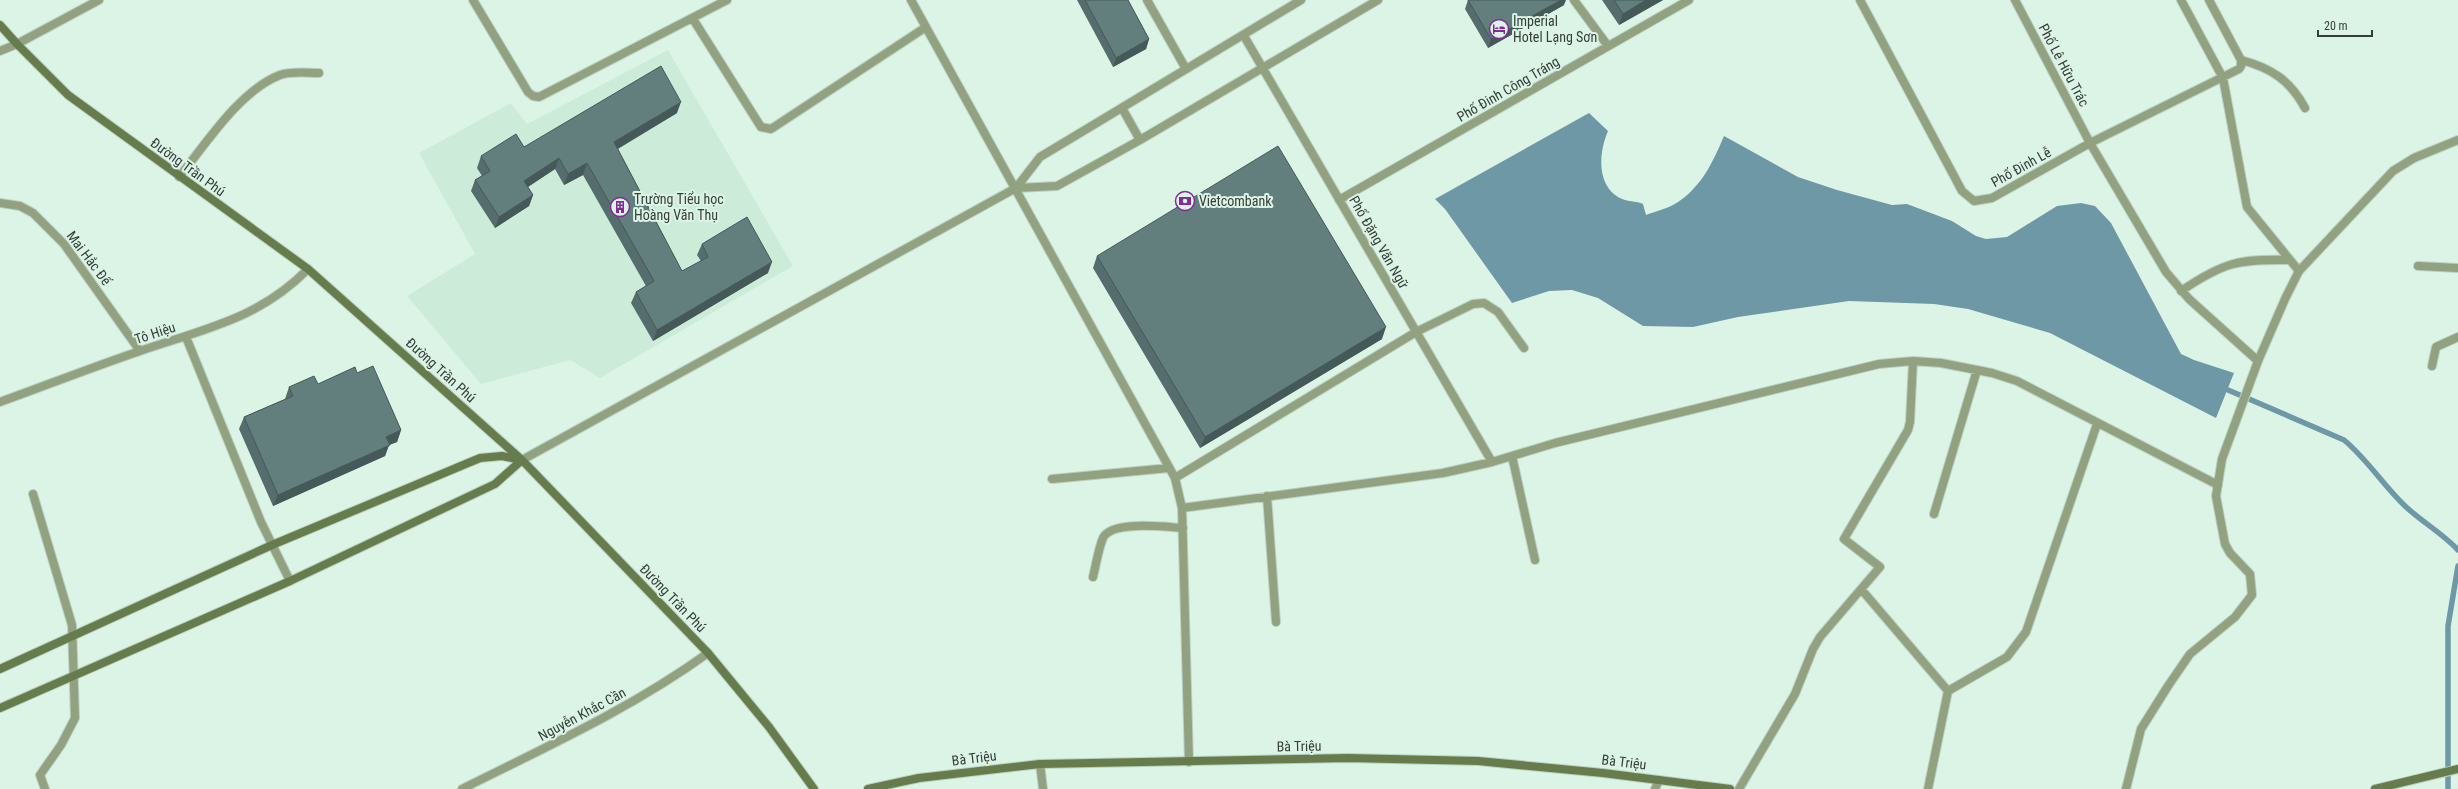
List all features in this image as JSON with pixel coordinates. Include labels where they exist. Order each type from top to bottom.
[{"type":"main road","name":"Đường Trần Phú","points":[[0,25],[68,95],[179,177],[308,269],[522,460],[708,653],[769,727],[814,789]]},
{"type":"main road","points":[[0,669],[272,545],[480,458],[502,456],[522,460]]},
{"type":"main road","points":[[0,708],[73,674],[290,580],[495,484],[522,460]]},
{"type":"main road","name":"Bà Triệu","points":[[868,789],[919,778],[1040,764],[1348,758],[1478,761],[1730,789]]},
{"type":"main road","points":[[2375,789],[2458,769]]},
{"type":"street","points":[[0,51],[17,44],[99,0]]},
{"type":"street","points":[[473,0],[528,92],[539,97],[693,19],[727,0]]},
{"type":"street","points":[[911,0],[1175,478],[1182,508],[1183,528],[1189,762]]},
{"type":"street","points":[[1147,0],[1186,69]]},
{"type":"street","points":[[522,460],[1016,188],[1040,157],[1186,69],[1244,36],[1301,0]]},
{"type":"street","points":[[1016,188],[1057,186],[1140,140],[1378,0]]},
{"type":"street","points":[[1574,0],[1608,46]]},
{"type":"street","name":"Phố Đinh Công Tráng","points":[[1339,200],[1689,0]]},
{"type":"street","name":"Phố Đinh Lễ","points":[[1860,0],[1962,191],[1974,201],[1992,198],[2090,143],[2223,78],[2239,69],[2242,66],[2241,60]]},
{"type":"street","name":"Phố Lê Hữu Trác","points":[[2014,0],[2090,143],[2166,272],[2181,291],[2258,361]]},
{"type":"street","points":[[2181,0],[2223,78],[2247,207],[2299,271]]},
{"type":"street","points":[[2209,0],[2241,60],[2263,66],[2278,75],[2299,96],[2305,108]]},
{"type":"street","points":[[693,19],[761,127],[765,129],[771,129],[926,27]]},
{"type":"street","name":"Phố Đặng Văn Ngữ","points":[[1244,36],[1492,462]]},
{"type":"street","points":[[179,177],[233,110],[258,86],[281,75],[319,73]]},
{"type":"street","points":[[1122,108],[1140,140]]},
{"type":"street","points":[[2126,789],[2141,729],[2168,686],[2190,654],[2235,617],[2252,595],[2250,574],[2230,553],[2225,544],[2216,496],[2222,459],[2250,382],[2299,271],[2393,171],[2414,158],[2458,140]]},
{"type":"street","name":"Mai Hắc Đế","points":[[0,203],[20,206],[33,213],[64,244],[140,351]]},
{"type":"street","points":[[2181,291],[2211,271],[2230,264],[2261,260],[2290,260]]},
{"type":"street","points":[[2418,266],[2458,268]]},
{"type":"street","name":"Tô Hiệu","points":[[0,402],[140,351],[212,329],[258,308],[288,289],[308,269]]},
{"type":"street","points":[[1175,478],[1416,332],[1473,304],[1484,303],[1498,312],[1524,348]]},
{"type":"street","points":[[186,336],[261,522],[290,580]]},
{"type":"street","points":[[2432,366],[2436,347],[2458,337]]},
{"type":"street","points":[[1182,508],[1443,474],[1492,462],[1555,443],[1857,368],[1913,361],[1941,362],[2017,381],[2097,424],[2218,485]]},
{"type":"street","points":[[1738,789],[1795,694],[1820,637],[1880,567],[1844,539],[1908,430],[1910,422],[1913,361]]},
{"type":"street","points":[[1934,514],[1977,370]]},
{"type":"street","points":[[1928,789],[1948,691],[2007,657],[2026,632],[2097,424]]},
{"type":"street","points":[[1512,456],[1535,560]]},
{"type":"street","points":[[1052,479],[1169,468]]},
{"type":"street","points":[[33,494],[72,625],[75,718],[61,745],[40,775],[44,789]]},
{"type":"street","points":[[1267,496],[1276,622]]},
{"type":"street","points":[[1093,578],[1103,537],[1109,530],[1121,527],[1183,528]]},
{"type":"street","points":[[1861,589],[1948,691]]},
{"type":"street","name":"Nguyễn Khắc Cần","points":[[462,789],[628,705],[672,679],[708,653]]},
{"type":"street","points":[[1040,764],[1043,789]]},
{"type":"street","points":[[1655,789],[1659,780]]},
{"type":"shaded area","points":[[668,50],[793,266],[600,378],[570,360],[481,384],[407,296],[475,254],[419,153],[511,103],[527,124]]},
{"type":"water","points":[[1589,113],[1608,131],[1602,150],[1601,160],[1604,180],[1616,195],[1625,200],[1643,204],[1646,215],[1675,204],[1694,189],[1706,173],[1724,136],[1798,177],[1837,190],[1892,205],[1907,204],[1952,221],[1976,236],[1986,239],[2007,237],[2057,206],[2081,203],[2095,206],[2111,223],[2181,354],[2194,360],[2234,373],[2216,418],[2050,333],[1968,309],[1934,304],[1849,301],[1738,317],[1693,327],[1643,326],[1598,298],[1572,290],[1549,291],[1512,303],[1445,209],[1435,199]]},
{"type":"building","points":[[1085,0],[1128,0],[1149,39],[1116,58]]},
{"type":"building","name":"Imperial Hotel Lạng Sơn","points":[[1468,0],[1561,0],[1491,39]]},
{"type":"building","points":[[1614,0],[1646,0],[1623,14]]},
{"type":"building","name":"Trường Tiểu học Hoàng Văn Thụ","points":[[661,66],[681,102],[614,142],[682,271],[708,257],[702,244],[747,217],[772,262],[657,330],[636,292],[654,281],[587,163],[568,174],[559,158],[524,181],[533,195],[499,217],[475,180],[490,171],[481,156],[516,134],[524,147]]},
{"type":"building","points":[[1278,146],[1386,327],[1205,437],[1097,256]]},
{"type":"building","points":[[373,366],[401,430],[386,437],[390,445],[278,495],[244,417],[293,396],[289,387],[314,376],[318,384],[355,367],[357,373]]},
{"type":"waterway","points":[[2228,390],[2344,440],[2360,455],[2389,490],[2405,506],[2458,550]]},
{"type":"waterway","points":[[2448,789],[2448,626],[2458,566]]},
{"type":"place","name":"Imperial Hotel Lạng Sơn","points":[[1499,29]]},
{"type":"place","name":"Vietcombank","points":[[1185,201]]},
{"type":"place","name":"Trường Tiểu học Hoàng Văn Thụ","points":[[620,207]]}]
